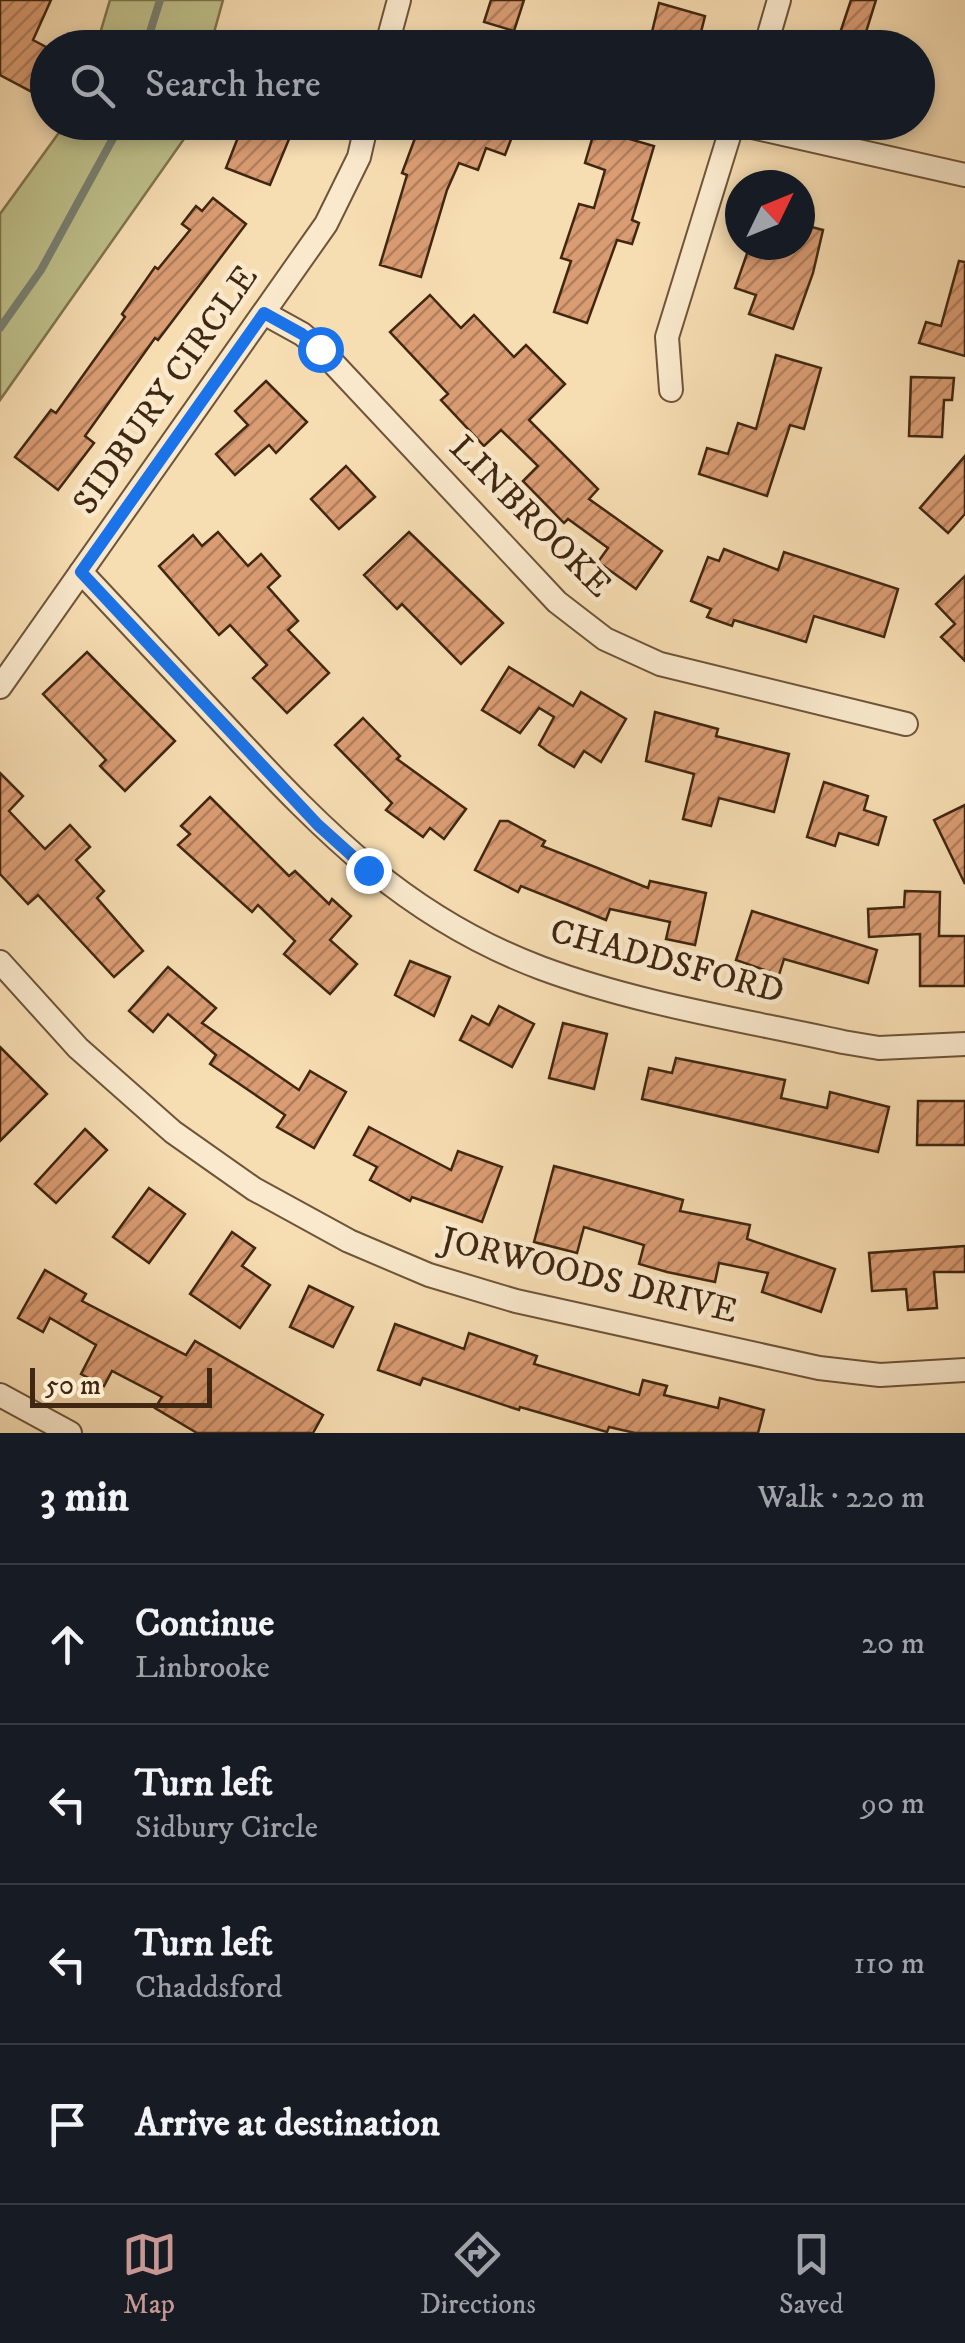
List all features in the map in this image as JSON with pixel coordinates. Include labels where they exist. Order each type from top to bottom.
[{"type":"street","points":[[391,30],[399,0]]},
{"type":"street","points":[[770,30],[779,0]]},
{"type":"street","name":"SIDBURY CIRCLE","points":[[0,687],[335,208],[362,140]]},
{"type":"street","points":[[671,390],[667,337],[731,140]]},
{"type":"street","points":[[810,140],[965,176]]},
{"type":"street","name":"LINBROOKE","points":[[264,313],[320,349],[557,602],[605,639],[660,664],[906,724]]},
{"type":"street","name":"CHADDSFORD","points":[[81,572],[318,825],[368,870],[408,899],[481,942],[542,968],[619,992],[844,1042],[878,1048],[965,1044]]},
{"type":"street","name":"JORWOODS DRIVE","points":[[0,962],[78,1048],[172,1132],[254,1190],[397,1262],[516,1301],[819,1368],[880,1375],[965,1370]]},
{"type":"street","points":[[0,1396],[70,1433]]},
{"type":"green space","points":[[110,0],[223,0],[215,30],[101,30]]},
{"type":"green space","points":[[54,140],[183,140],[0,400],[0,214]]},
{"type":"building","points":[[0,0],[51,0],[38,30],[30,30],[30,91],[0,75]]},
{"type":"building","points":[[491,0],[524,0],[514,30],[484,22]]},
{"type":"building","points":[[851,0],[876,0],[867,30],[841,30]]},
{"type":"building","points":[[659,3],[705,16],[702,30],[652,30]]},
{"type":"building","points":[[237,140],[289,140],[270,185],[226,168]]},
{"type":"building","points":[[414,140],[511,140],[505,155],[486,148],[478,170],[459,163],[421,277],[380,265],[407,175],[402,173]]},
{"type":"building","points":[[592,140],[633,140],[654,146],[632,220],[639,223],[632,244],[617,240],[587,323],[554,312],[571,261],[561,258],[579,204],[594,208],[605,170],[585,163]]},
{"type":"building","points":[[213,198],[246,224],[158,340],[155,338],[85,436],[94,443],[58,490],[15,457],[51,410],[56,413],[125,317],[122,314],[155,267],[158,269],[190,230],[182,224],[196,206],[202,211]]},
{"type":"building","points":[[815,228],[823,230],[813,273],[793,329],[749,314],[756,295],[735,288],[745,260],[815,260]]},
{"type":"building","points":[[959,261],[965,262],[965,356],[919,343],[926,322],[941,326]]},
{"type":"building","points":[[430,295],[461,328],[474,315],[514,357],[526,345],[565,384],[529,420],[598,489],[589,499],[662,551],[636,589],[598,562],[608,548],[568,519],[564,523],[523,481],[538,466],[501,430],[484,446],[441,400],[448,394],[390,332]]},
{"type":"building","points":[[776,355],[821,368],[804,429],[790,425],[767,496],[699,474],[707,448],[728,454],[738,423],[756,429]]},
{"type":"building","points":[[911,377],[954,378],[952,400],[944,400],[942,437],[909,436]]},
{"type":"building","points":[[266,381],[307,422],[276,453],[269,445],[235,475],[216,454],[248,425],[235,411]]},
{"type":"building","points":[[965,456],[965,514],[948,533],[920,508]]},
{"type":"building","points":[[346,466],[375,497],[339,529],[311,499]]},
{"type":"building","points":[[218,532],[248,566],[261,554],[280,576],[268,587],[298,621],[288,630],[329,673],[287,713],[253,678],[267,665],[230,625],[219,635],[159,566],[193,535],[202,546]]},
{"type":"building","points":[[409,532],[503,623],[461,664],[402,604],[397,609],[364,575]]},
{"type":"building","points":[[724,549],[778,570],[784,552],[898,589],[884,637],[814,616],[806,642],[734,620],[732,626],[707,617],[711,609],[691,601],[708,557],[719,561]]},
{"type":"building","points":[[965,576],[965,661],[941,637],[955,624],[936,604]]},
{"type":"building","points":[[87,652],[175,741],[125,791],[100,766],[106,760],[43,694]]},
{"type":"building","points":[[509,667],[573,706],[581,692],[626,719],[601,762],[584,751],[574,767],[539,745],[554,717],[539,708],[520,733],[482,710]]},
{"type":"building","points":[[655,712],[718,729],[716,736],[789,754],[774,812],[719,798],[711,826],[683,819],[694,774],[646,761]]},
{"type":"building","points":[[363,718],[400,756],[397,759],[466,809],[444,839],[430,828],[423,837],[386,810],[392,803],[335,745]]},
{"type":"building","points":[[0,773],[23,796],[9,811],[45,849],[70,825],[90,847],[76,860],[104,891],[97,898],[143,951],[114,977],[38,895],[28,904],[0,874]]},
{"type":"building","points":[[824,782],[868,796],[864,810],[886,817],[878,845],[839,833],[835,846],[807,837]]},
{"type":"building","points":[[210,797],[289,876],[295,871],[329,904],[332,899],[351,916],[330,940],[357,964],[330,994],[284,954],[295,941],[258,905],[252,912],[178,845],[190,834],[181,826]]},
{"type":"building","points":[[965,805],[965,884],[934,820]]},
{"type":"building","points":[[500,821],[508,821],[545,841],[542,846],[648,888],[650,881],[706,893],[695,945],[666,939],[670,922],[610,909],[606,920],[521,886],[518,892],[475,870]]},
{"type":"building","points":[[905,891],[940,892],[939,936],[965,936],[965,986],[920,986],[920,934],[869,937],[868,909],[904,907]]},
{"type":"building","points":[[752,911],[877,950],[868,983],[784,959],[779,975],[736,960]]},
{"type":"building","points":[[410,961],[450,977],[434,1016],[395,995]]},
{"type":"building","points":[[168,967],[216,1008],[202,1023],[299,1090],[310,1071],[346,1092],[314,1148],[277,1127],[285,1115],[210,1064],[216,1055],[168,1014],[153,1032],[129,1011]]},
{"type":"building","points":[[499,1006],[534,1024],[512,1067],[460,1040],[472,1016],[489,1025]]},
{"type":"building","points":[[563,1023],[607,1034],[594,1089],[549,1078]]},
{"type":"building","points":[[0,1047],[47,1094],[0,1141]]},
{"type":"building","points":[[676,1058],[785,1080],[781,1098],[827,1108],[830,1092],[889,1107],[878,1152],[642,1099],[649,1068],[672,1073]]},
{"type":"building","points":[[918,1101],[965,1101],[965,1145],[917,1145]]},
{"type":"building","points":[[369,1127],[451,1170],[458,1151],[502,1167],[482,1222],[412,1197],[410,1201],[370,1180],[377,1167],[354,1155]]},
{"type":"building","points":[[85,1129],[107,1150],[56,1203],[35,1184]]},
{"type":"building","points":[[554,1166],[683,1200],[680,1211],[750,1225],[747,1239],[835,1269],[821,1312],[762,1292],[768,1273],[719,1263],[715,1282],[667,1272],[639,1264],[644,1245],[584,1227],[577,1253],[534,1242]]},
{"type":"building","points":[[149,1188],[185,1214],[149,1263],[113,1237]]},
{"type":"building","points":[[232,1232],[255,1248],[242,1266],[270,1285],[240,1328],[190,1294]]},
{"type":"building","points":[[965,1246],[965,1272],[934,1272],[937,1308],[908,1310],[906,1289],[872,1291],[869,1253]]},
{"type":"building","points":[[45,1270],[86,1294],[82,1301],[186,1355],[195,1341],[323,1415],[313,1433],[197,1433],[155,1408],[162,1397],[112,1371],[104,1386],[81,1374],[96,1345],[50,1318],[43,1332],[18,1318]]},
{"type":"building","points":[[309,1286],[353,1307],[333,1347],[290,1327]]},
{"type":"building","points":[[395,1324],[464,1349],[469,1333],[537,1356],[534,1364],[639,1395],[643,1380],[667,1386],[664,1395],[718,1408],[720,1398],[764,1410],[758,1433],[635,1433],[609,1427],[607,1432],[520,1407],[519,1410],[423,1378],[420,1385],[378,1370]]},
{"type":"waterway","points":[[151,30],[160,0]]},
{"type":"waterway","points":[[0,328],[41,270],[112,140]]},
{"type":"route","points":[[320,349],[264,313],[81,572],[318,825],[368,870]]}]
